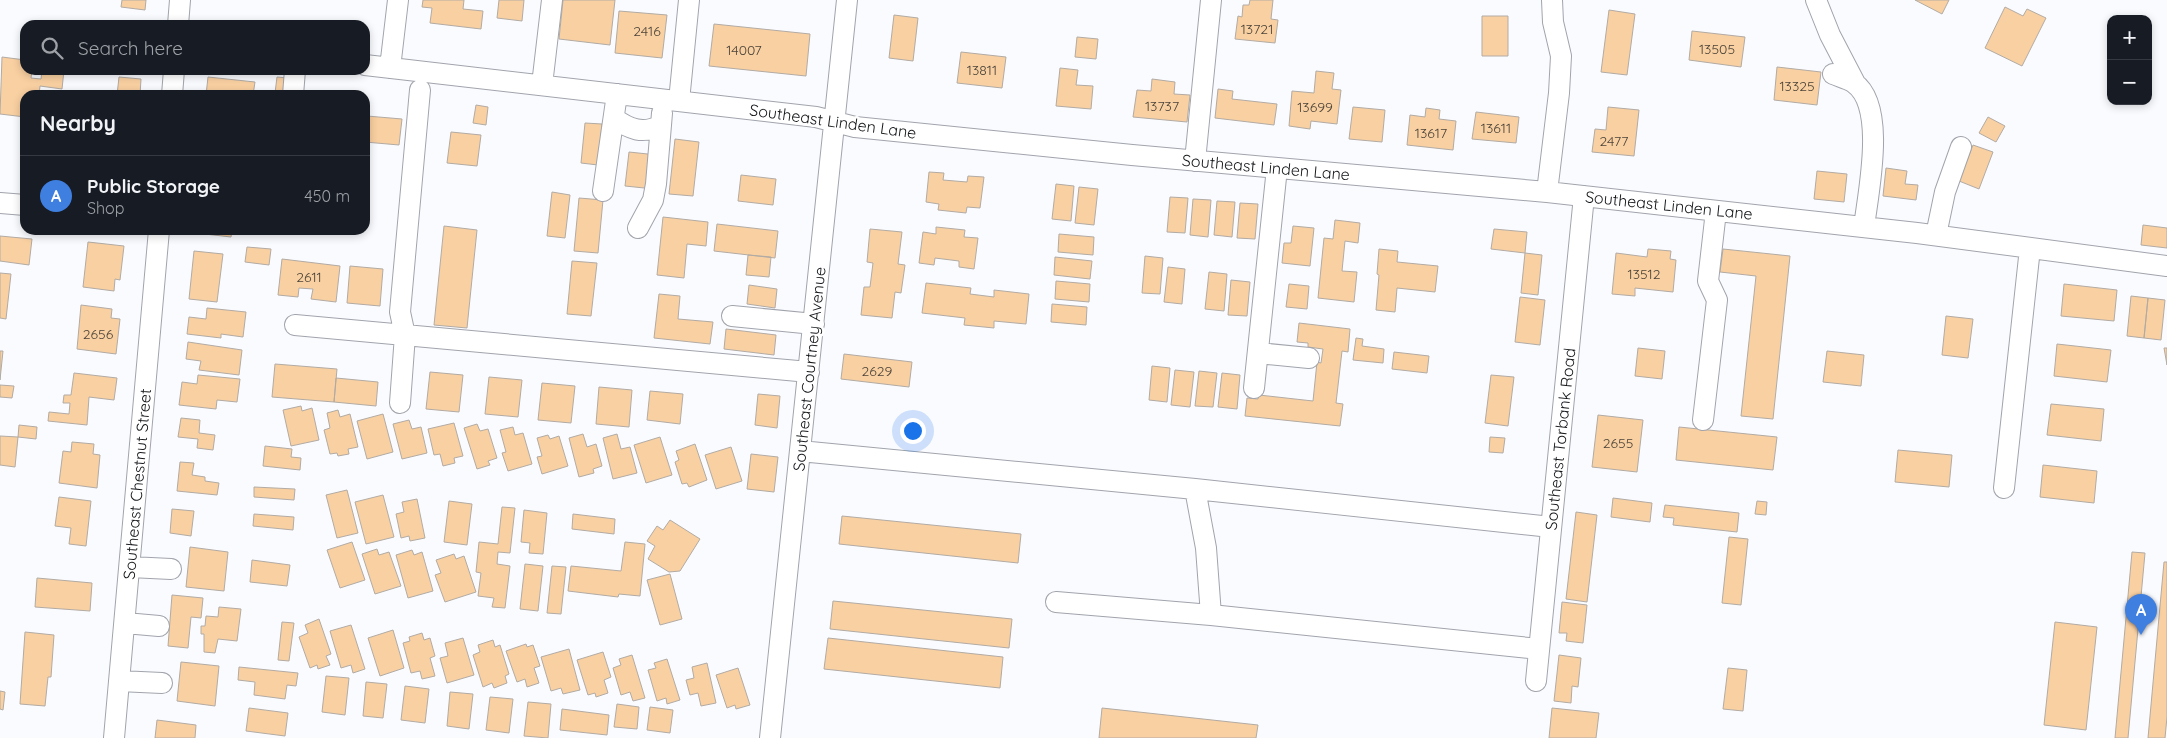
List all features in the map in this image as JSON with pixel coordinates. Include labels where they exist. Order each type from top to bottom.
[{"type":"street","points":[[178,20],[180,0]]},
{"type":"street","points":[[390,68],[398,0]]},
{"type":"street","points":[[542,85],[552,0]]},
{"type":"street","points":[[638,228],[652,200],[656,184],[661,125],[671,100],[689,0]]},
{"type":"street","name":"Southeast Courtney Avenue","points":[[770,738],[847,0]]},
{"type":"street","points":[[1195,161],[1211,0]]},
{"type":"street","points":[[1547,192],[1559,93],[1561,56],[1553,22],[1552,0]]},
{"type":"street","points":[[1816,0],[1830,35],[1855,83],[1868,101],[1873,125],[1872,156],[1864,227]]},
{"type":"street","name":"Southeast Linden Lane","points":[[370,66],[816,116],[855,128],[1195,161],[1547,192],[1936,235],[2167,266]]},
{"type":"street","points":[[1833,74],[1855,83]]},
{"type":"street","points":[[172,90],[174,75]]},
{"type":"street","points":[[293,90],[295,75]]},
{"type":"street","points":[[400,403],[406,335],[400,312],[420,90]]},
{"type":"street","points":[[603,191],[617,94]]},
{"type":"street","points":[[614,118],[626,126],[639,131],[661,125]]},
{"type":"street","points":[[1936,235],[1945,192],[1962,147]]},
{"type":"street","points":[[1254,388],[1277,168]]},
{"type":"street","name":"Southeast Torbank Road","points":[[1536,681],[1584,196]]},
{"type":"street","points":[[0,203],[20,205]]},
{"type":"street","points":[[1703,420],[1716,300],[1708,281],[1716,211]]},
{"type":"street","name":"Southeast Chestnut Street","points":[[114,738],[159,235]]},
{"type":"street","points":[[2004,488],[2030,248]]},
{"type":"street","points":[[732,316],[814,324]]},
{"type":"street","points":[[295,325],[809,372]]},
{"type":"street","points":[[1258,353],[1309,358]]},
{"type":"street","points":[[800,451],[1195,489],[1551,527]]},
{"type":"street","points":[[1195,489],[1206,548],[1211,615]]},
{"type":"street","points":[[130,567],[171,569]]},
{"type":"street","points":[[1056,602],[1211,615],[1539,650]]},
{"type":"street","points":[[124,623],[159,626]]},
{"type":"street","points":[[119,681],[162,684]]},
{"type":"building","points":[[122,0],[146,0],[145,10],[121,7]]},
{"type":"building","points":[[423,0],[464,0],[463,9],[483,11],[481,29],[430,23],[432,8],[422,7]]},
{"type":"building","points":[[499,0],[524,0],[522,21],[497,18]]},
{"type":"building","points":[[563,0],[615,0],[610,45],[559,39]]},
{"type":"building","points":[[1250,0],[1273,0],[1271,19],[1278,20],[1275,43],[1235,39],[1238,16],[1242,17],[1243,5],[1249,5]]},
{"type":"building","points":[[1915,0],[1949,0],[1942,14]]},
{"type":"building","points":[[2005,7],[2023,16],[2027,9],[2046,18],[2022,66],[1985,48]]},
{"type":"building","points":[[1609,10],[1635,14],[1627,75],[1601,72]]},
{"type":"building","points":[[619,11],[667,15],[662,58],[615,53]]},
{"type":"building","points":[[894,15],[918,18],[913,61],[889,58]]},
{"type":"building","points":[[1482,16],[1508,16],[1508,56],[1482,56]]},
{"type":"building","points":[[714,24],[810,34],[806,76],[709,66]]},
{"type":"building","points":[[1692,31],[1745,37],[1741,67],[1689,60]]},
{"type":"building","points":[[1077,37],[1098,39],[1096,59],[1075,57]]},
{"type":"building","points":[[961,52],[1006,57],[1002,88],[957,83]]},
{"type":"building","points":[[2,57],[20,59],[20,75],[31,75],[31,78],[41,79],[41,75],[63,75],[62,89],[40,86],[40,90],[20,90],[20,116],[0,114]]},
{"type":"building","points":[[1777,67],[1821,72],[1817,105],[1774,100]]},
{"type":"building","points":[[1060,68],[1078,70],[1076,85],[1093,86],[1091,109],[1056,106]]},
{"type":"building","points":[[1316,71],[1334,73],[1332,89],[1341,90],[1337,124],[1311,121],[1310,129],[1289,126],[1292,91],[1314,93]]},
{"type":"building","points":[[119,77],[141,79],[140,90],[118,90]]},
{"type":"building","points":[[208,77],[255,82],[254,90],[207,90]]},
{"type":"building","points":[[277,77],[288,78],[286,90],[275,90]]},
{"type":"building","points":[[1152,79],[1175,82],[1174,94],[1190,95],[1187,122],[1133,117],[1137,90],[1151,91]]},
{"type":"building","points":[[1218,89],[1233,91],[1232,99],[1277,104],[1274,125],[1215,118]]},
{"type":"building","points":[[476,105],[488,107],[486,125],[473,123]]},
{"type":"building","points":[[1353,107],[1385,110],[1382,142],[1349,139]]},
{"type":"building","points":[[1608,107],[1639,110],[1634,156],[1592,152],[1595,129],[1606,130]]},
{"type":"building","points":[[1426,108],[1440,110],[1439,119],[1456,121],[1453,150],[1407,145],[1410,115],[1425,117]]},
{"type":"building","points":[[1476,112],[1519,117],[1516,143],[1472,139]]},
{"type":"building","points":[[370,116],[402,119],[399,145],[370,142]]},
{"type":"building","points":[[1988,117],[2005,126],[1996,142],[1979,133]]},
{"type":"building","points":[[585,123],[602,124],[598,165],[581,163]]},
{"type":"building","points":[[451,132],[481,135],[477,166],[447,163]]},
{"type":"building","points":[[675,139],[699,142],[693,196],[669,194]]},
{"type":"building","points":[[1973,145],[1993,152],[1979,189],[1959,181]]},
{"type":"building","points":[[629,152],[657,155],[654,189],[625,186]]},
{"type":"building","points":[[1886,168],[1907,171],[1905,184],[1918,185],[1916,200],[1883,196]]},
{"type":"building","points":[[1817,171],[1847,174],[1844,202],[1814,199]]},
{"type":"building","points":[[929,172],[944,173],[943,180],[967,182],[968,176],[984,177],[980,208],[967,207],[966,213],[938,210],[939,204],[926,202]]},
{"type":"building","points":[[741,175],[776,179],[773,205],[738,201]]},
{"type":"building","points":[[1056,184],[1074,186],[1071,221],[1052,219]]},
{"type":"building","points":[[1079,187],[1098,189],[1094,225],[1075,223]]},
{"type":"building","points":[[552,192],[570,195],[565,238],[547,236]]},
{"type":"building","points":[[1170,197],[1188,198],[1185,233],[1167,232]]},
{"type":"building","points":[[579,198],[603,200],[598,253],[574,251]]},
{"type":"building","points":[[1193,199],[1211,200],[1208,237],[1190,235]]},
{"type":"building","points":[[1217,201],[1235,202],[1232,237],[1214,235]]},
{"type":"building","points":[[1240,203],[1258,204],[1255,239],[1237,238]]},
{"type":"building","points":[[663,217],[708,222],[706,246],[687,244],[684,278],[657,275]]},
{"type":"building","points":[[1335,220],[1360,223],[1358,243],[1345,241],[1342,271],[1357,272],[1354,302],[1318,298],[1324,238],[1333,239]]},
{"type":"building","points":[[717,224],[778,231],[775,258],[714,251]]},
{"type":"building","points":[[2143,225],[2167,228],[2167,248],[2141,245]]},
{"type":"building","points":[[444,226],[477,230],[467,328],[434,325]]},
{"type":"building","points":[[1293,226],[1314,228],[1310,266],[1282,263],[1284,243],[1291,243]]},
{"type":"building","points":[[936,227],[965,230],[964,237],[978,238],[974,269],[959,267],[959,261],[935,258],[934,265],[919,263],[923,232],[936,234]]},
{"type":"building","points":[[870,229],[902,232],[898,264],[905,265],[901,293],[895,292],[892,318],[861,315],[864,287],[870,287],[873,263],[867,262]]},
{"type":"building","points":[[1494,229],[1527,232],[1525,253],[1491,249]]},
{"type":"building","points":[[1059,234],[1094,237],[1093,255],[1058,252]]},
{"type":"building","points":[[214,235],[231,235],[231,237]]},
{"type":"building","points":[[0,236],[32,239],[29,265],[0,261]]},
{"type":"building","points":[[88,242],[124,246],[120,280],[115,279],[114,291],[83,287]]},
{"type":"building","points":[[247,247],[271,249],[269,265],[245,262]]},
{"type":"building","points":[[1379,249],[1398,251],[1397,262],[1438,266],[1435,292],[1397,288],[1395,312],[1376,310]]},
{"type":"building","points":[[1648,249],[1671,251],[1670,259],[1676,260],[1673,292],[1635,288],[1635,296],[1612,294],[1616,253],[1647,257]]},
{"type":"building","points":[[1723,249],[1790,256],[1773,419],[1741,416],[1756,276],[1720,272]]},
{"type":"building","points":[[194,251],[223,254],[217,302],[189,299]]},
{"type":"building","points":[[1525,253],[1542,255],[1538,295],[1521,293]]},
{"type":"building","points":[[748,255],[771,257],[769,277],[746,275]]},
{"type":"building","points":[[1145,256],[1163,258],[1160,294],[1142,293]]},
{"type":"building","points":[[1055,257],[1092,261],[1090,279],[1054,275]]},
{"type":"building","points":[[282,259],[340,266],[336,302],[311,299],[313,289],[299,288],[298,297],[278,295]]},
{"type":"building","points":[[572,261],[597,263],[591,316],[567,314]]},
{"type":"building","points":[[350,266],[383,269],[380,306],[347,303]]},
{"type":"building","points":[[1168,267],[1185,269],[1182,304],[1164,302]]},
{"type":"building","points":[[1209,272],[1227,274],[1224,311],[1205,309]]},
{"type":"building","points":[[0,273],[11,274],[6,319],[0,318]]},
{"type":"building","points":[[1231,280],[1250,282],[1247,316],[1228,315]]},
{"type":"building","points":[[1056,281],[1090,284],[1089,302],[1055,299]]},
{"type":"building","points":[[926,283],[971,288],[970,294],[994,297],[994,290],[1029,294],[1026,324],[994,321],[994,328],[964,325],[965,318],[922,313]]},
{"type":"building","points":[[1289,284],[1309,286],[1307,309],[1286,307]]},
{"type":"building","points":[[2064,284],[2117,290],[2114,321],[2061,316]]},
{"type":"building","points":[[749,285],[777,289],[775,308],[747,304]]},
{"type":"building","points":[[659,294],[680,296],[678,319],[713,322],[710,344],[654,338]]},
{"type":"building","points":[[2131,296],[2148,298],[2144,338],[2127,336]]},
{"type":"building","points":[[1520,297],[1545,300],[1540,345],[1515,342]]},
{"type":"building","points":[[2148,298],[2165,300],[2161,340],[2144,338]]},
{"type":"building","points":[[1052,304],[1087,307],[1086,325],[1051,322]]},
{"type":"building","points":[[81,305],[112,309],[111,318],[120,319],[116,354],[77,349]]},
{"type":"building","points":[[207,308],[246,312],[243,337],[221,334],[221,338],[187,334],[189,317],[206,319]]},
{"type":"building","points":[[1946,316],[1973,319],[1968,358],[1942,355]]},
{"type":"building","points":[[1299,323],[1350,329],[1348,352],[1342,351],[1336,403],[1343,404],[1340,426],[1245,416],[1247,398],[1258,399],[1259,395],[1313,401],[1317,362],[1321,363],[1323,349],[1308,347],[1308,343],[1297,342]]},
{"type":"building","points":[[726,329],[776,335],[774,355],[724,349]]},
{"type":"building","points":[[1356,338],[1363,339],[1362,346],[1384,349],[1383,363],[1353,360]]},
{"type":"building","points":[[188,342],[242,350],[239,375],[199,370],[201,361],[186,359]]},
{"type":"building","points":[[2057,344],[2111,350],[2107,382],[2054,376]]},
{"type":"building","points":[[1638,348],[1665,351],[1662,379],[1635,376]]},
{"type":"building","points":[[2164,348],[2167,348],[2167,365]]},
{"type":"building","points":[[0,351],[3,351],[0,380]]},
{"type":"building","points":[[1827,351],[1864,355],[1861,386],[1823,382]]},
{"type":"building","points":[[1394,352],[1429,356],[1427,373],[1392,369]]},
{"type":"building","points":[[844,354],[912,362],[909,387],[841,379]]},
{"type":"building","points":[[275,364],[337,369],[334,402],[272,397]]},
{"type":"building","points":[[1152,366],[1170,368],[1167,402],[1149,400]]},
{"type":"building","points":[[1175,370],[1194,372],[1190,407],[1171,405]]},
{"type":"building","points":[[1199,371],[1217,373],[1213,407],[1195,406]]},
{"type":"building","points":[[430,372],[463,375],[459,412],[426,409]]},
{"type":"building","points":[[74,373],[117,378],[114,400],[89,397],[87,425],[48,421],[49,412],[69,414],[70,403],[63,403],[64,395],[71,395]]},
{"type":"building","points":[[1222,373],[1240,375],[1237,409],[1218,407]]},
{"type":"building","points":[[198,375],[240,379],[237,402],[217,400],[216,409],[179,405],[182,382],[197,384]]},
{"type":"building","points":[[1491,375],[1514,377],[1508,426],[1485,423]]},
{"type":"building","points":[[489,377],[522,380],[518,417],[485,414]]},
{"type":"building","points":[[336,378],[378,382],[376,406],[334,402]]},
{"type":"building","points":[[542,383],[575,386],[571,423],[538,420]]},
{"type":"building","points":[[0,385],[14,386],[12,398],[0,397]]},
{"type":"building","points":[[599,387],[632,390],[629,427],[596,424]]},
{"type":"building","points":[[650,391],[683,394],[680,424],[647,420]]},
{"type":"building","points":[[758,394],[780,396],[777,428],[755,425]]},
{"type":"building","points":[[2051,404],[2104,409],[2101,441],[2047,435]]},
{"type":"building","points":[[301,406],[302,411],[312,408],[319,440],[291,446],[283,410]]},
{"type":"building","points":[[338,410],[340,417],[350,414],[358,447],[348,449],[349,454],[338,456],[337,453],[330,454],[324,430],[330,428],[327,413]]},
{"type":"building","points":[[383,414],[393,452],[367,459],[357,421]]},
{"type":"building","points":[[1598,415],[1643,420],[1637,472],[1592,467]]},
{"type":"building","points":[[181,418],[200,420],[199,433],[215,435],[213,450],[197,448],[198,439],[178,437]]},
{"type":"building","points":[[409,420],[412,429],[421,427],[427,453],[402,459],[393,424]]},
{"type":"building","points":[[454,423],[463,456],[454,458],[455,463],[443,466],[440,454],[434,455],[428,429]]},
{"type":"building","points":[[477,424],[480,431],[488,429],[497,458],[488,461],[490,465],[477,469],[464,428]]},
{"type":"building","points":[[19,425],[37,427],[36,439],[18,437]]},
{"type":"building","points":[[513,427],[515,435],[523,433],[532,464],[508,471],[502,453],[506,452],[500,430]]},
{"type":"building","points":[[1679,427],[1777,437],[1773,470],[1676,460]]},
{"type":"building","points":[[583,434],[587,447],[596,444],[602,466],[593,469],[594,473],[579,477],[569,438]]},
{"type":"building","points":[[617,434],[621,449],[630,447],[637,473],[613,479],[603,438]]},
{"type":"building","points":[[548,435],[550,439],[559,436],[568,466],[542,474],[537,457],[542,456],[537,438]]},
{"type":"building","points":[[0,436],[18,437],[15,467],[0,465]]},
{"type":"building","points":[[660,437],[672,475],[646,483],[634,445]]},
{"type":"building","points":[[1490,437],[1505,438],[1503,453],[1489,452]]},
{"type":"building","points":[[72,442],[94,444],[93,454],[100,455],[97,488],[59,483],[63,451],[71,452]]},
{"type":"building","points":[[695,444],[707,480],[689,487],[687,483],[682,484],[675,462],[679,460],[676,451]]},
{"type":"building","points":[[265,446],[292,449],[291,457],[301,458],[300,470],[263,466]]},
{"type":"building","points":[[731,447],[742,481],[716,489],[705,455]]},
{"type":"building","points":[[1898,450],[1952,455],[1949,487],[1895,482]]},
{"type":"building","points":[[751,454],[778,457],[774,492],[747,489]]},
{"type":"building","points":[[180,462],[194,463],[192,475],[205,477],[205,481],[219,483],[217,495],[177,491]]},
{"type":"building","points":[[2043,465],[2097,471],[2094,503],[2040,497]]},
{"type":"building","points":[[254,487],[295,489],[294,500],[254,497]]},
{"type":"building","points":[[347,490],[358,533],[337,538],[326,495]]},
{"type":"building","points":[[383,495],[394,537],[366,544],[355,502]]},
{"type":"building","points":[[59,497],[91,501],[86,546],[69,544],[71,528],[55,526]]},
{"type":"building","points":[[1613,498],[1652,503],[1650,522],[1611,517]]},
{"type":"building","points":[[417,499],[425,538],[410,541],[409,536],[401,538],[396,514],[404,512],[402,502]]},
{"type":"building","points":[[449,501],[472,504],[467,545],[444,542]]},
{"type":"building","points":[[1757,501],[1767,502],[1766,515],[1755,514]]},
{"type":"building","points":[[1665,505],[1739,513],[1737,532],[1673,525],[1674,518],[1663,517]]},
{"type":"building","points":[[502,507],[515,508],[510,553],[498,552],[497,564],[510,566],[505,608],[492,607],[494,598],[478,596],[481,573],[476,572],[479,542],[498,544]]},
{"type":"building","points":[[172,509],[194,511],[191,536],[170,533]]},
{"type":"building","points":[[524,510],[547,513],[543,554],[529,553],[530,543],[521,542]]},
{"type":"building","points":[[1576,512],[1597,515],[1587,602],[1566,599]]},
{"type":"building","points":[[254,514],[294,517],[293,530],[253,526]]},
{"type":"building","points":[[573,514],[615,519],[614,534],[572,529]]},
{"type":"building","points":[[842,516],[1021,534],[1018,563],[839,544]]},
{"type":"building","points":[[670,520],[700,539],[680,571],[669,572],[648,559],[655,546],[647,541],[657,526],[663,530]]},
{"type":"building","points":[[1729,537],[1748,539],[1741,605],[1722,603]]},
{"type":"building","points":[[352,542],[365,580],[340,588],[327,550]]},
{"type":"building","points":[[625,542],[645,544],[640,596],[619,594],[618,597],[568,591],[571,566],[621,571]]},
{"type":"building","points":[[190,547],[228,552],[224,591],[186,587]]},
{"type":"building","points":[[377,549],[379,555],[389,552],[401,586],[375,594],[362,554]]},
{"type":"building","points":[[412,550],[414,555],[422,552],[433,591],[408,598],[396,555]]},
{"type":"building","points":[[2132,552],[2145,553],[2128,738],[2115,738]]},
{"type":"building","points":[[454,554],[456,559],[464,556],[476,592],[445,602],[435,575],[441,573],[436,560]]},
{"type":"building","points":[[252,560],[290,565],[287,586],[250,582]]},
{"type":"building","points":[[2164,562],[2167,562],[2167,717],[2165,738],[2148,738]]},
{"type":"building","points":[[525,564],[543,566],[538,611],[520,609]]},
{"type":"building","points":[[552,566],[566,567],[561,614],[547,613]]},
{"type":"building","points":[[670,574],[682,619],[660,625],[647,580]]},
{"type":"building","points":[[37,578],[92,583],[90,611],[35,607]]},
{"type":"building","points":[[172,595],[203,598],[201,618],[191,617],[188,648],[168,646]]},
{"type":"building","points":[[833,601],[1012,619],[1009,648],[830,629]]},
{"type":"building","points":[[1562,602],[1587,605],[1583,643],[1566,641],[1567,633],[1559,633]]},
{"type":"building","points":[[219,607],[241,609],[237,641],[218,639],[215,653],[204,652],[204,634],[201,634],[201,626],[205,626],[206,616],[218,617]]},
{"type":"building","points":[[319,619],[331,654],[326,656],[330,665],[318,669],[317,665],[310,668],[299,637],[308,633],[305,625]]},
{"type":"building","points":[[282,622],[294,623],[289,661],[278,660]]},
{"type":"building","points":[[2055,622],[2097,627],[2086,730],[2044,725]]},
{"type":"building","points":[[351,625],[365,669],[353,673],[351,665],[341,668],[330,631]]},
{"type":"building","points":[[393,630],[404,668],[380,676],[368,638]]},
{"type":"building","points":[[25,632],[54,635],[51,677],[48,677],[45,706],[20,704]]},
{"type":"building","points":[[422,633],[424,640],[430,638],[435,656],[430,658],[435,676],[422,679],[420,671],[411,673],[403,643],[410,641],[409,637]]},
{"type":"building","points":[[463,638],[474,675],[447,683],[440,658],[448,656],[445,643]]},
{"type":"building","points":[[828,638],[1003,657],[1000,688],[824,669]]},
{"type":"building","points":[[493,640],[495,647],[500,645],[509,674],[505,676],[507,683],[494,688],[492,683],[483,687],[473,655],[480,652],[478,645]]},
{"type":"building","points":[[526,644],[527,647],[533,645],[540,666],[534,668],[539,683],[527,687],[525,679],[517,682],[506,651]]},
{"type":"building","points":[[569,649],[580,690],[563,694],[561,688],[551,691],[541,657]]},
{"type":"building","points":[[603,652],[611,677],[604,680],[608,693],[596,697],[595,693],[588,695],[577,660]]},
{"type":"building","points":[[632,655],[645,698],[633,701],[630,692],[621,695],[613,668],[621,665],[619,659]]},
{"type":"building","points":[[1559,655],[1581,658],[1578,687],[1572,686],[1571,703],[1554,701]]},
{"type":"building","points":[[667,659],[680,700],[667,704],[666,698],[657,701],[648,670],[656,668],[654,663]]},
{"type":"building","points":[[181,662],[219,666],[215,706],[177,701]]},
{"type":"building","points":[[707,663],[716,703],[701,706],[698,693],[690,695],[686,680],[694,678],[692,667]]},
{"type":"building","points":[[239,667],[298,673],[296,686],[287,685],[285,699],[254,695],[255,682],[238,680]]},
{"type":"building","points":[[738,668],[750,705],[736,709],[735,705],[727,708],[716,675]]},
{"type":"building","points":[[1728,668],[1747,670],[1743,711],[1723,709]]},
{"type":"building","points":[[326,676],[349,678],[345,715],[322,712]]},
{"type":"building","points":[[366,682],[387,684],[383,718],[363,716]]},
{"type":"building","points":[[405,686],[429,689],[425,723],[401,720]]},
{"type":"building","points":[[0,691],[5,692],[3,710],[0,709]]},
{"type":"building","points":[[450,692],[473,694],[469,729],[447,726]]},
{"type":"building","points":[[490,697],[513,699],[509,733],[486,730]]},
{"type":"building","points":[[528,702],[551,704],[548,738],[524,736]]},
{"type":"building","points":[[617,704],[639,707],[637,729],[614,727]]},
{"type":"building","points":[[650,707],[673,710],[670,733],[647,730]]},
{"type":"building","points":[[249,708],[288,713],[285,736],[246,731]]},
{"type":"building","points":[[1102,708],[1258,725],[1256,738],[1099,738]]},
{"type":"building","points":[[1552,708],[1599,713],[1596,738],[1549,738]]},
{"type":"building","points":[[562,709],[609,715],[607,735],[560,730]]},
{"type":"building","points":[[157,720],[196,725],[195,738],[155,738]]},
{"type":"place","name":"Public Storage","points":[[2141,635]]}]
